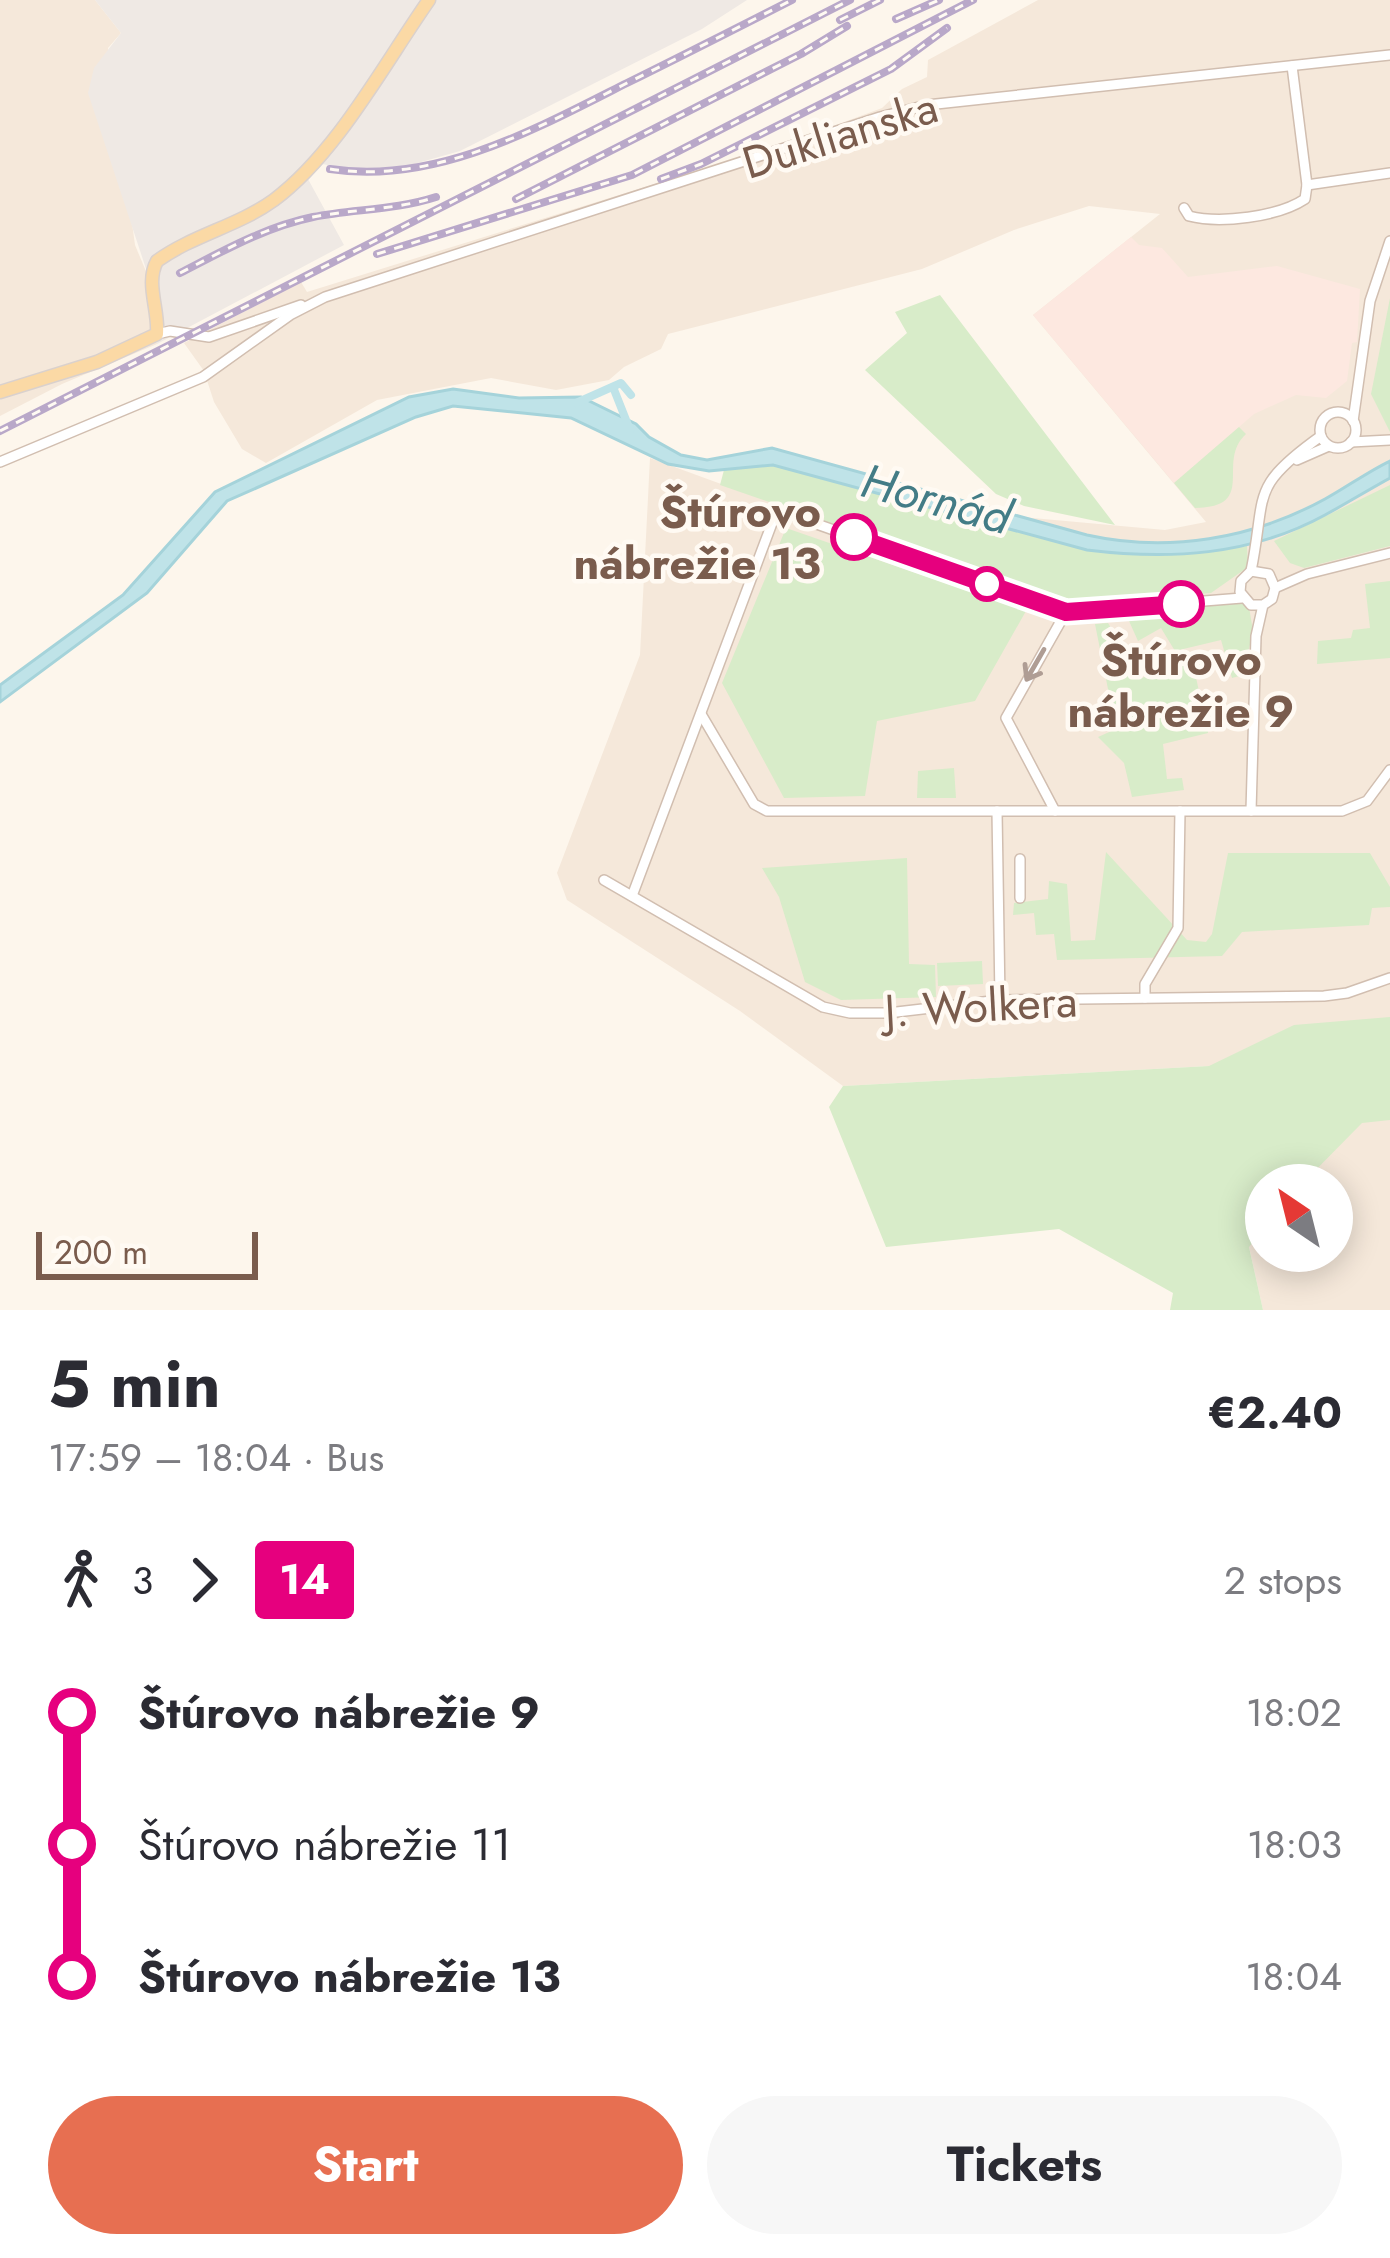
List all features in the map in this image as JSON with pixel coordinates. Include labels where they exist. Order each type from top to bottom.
[{"type":"main road","points":[[0,392],[97,362],[157,334],[157,304],[150,278],[157,261],[267,205],[326,146],[429,0]]},
{"type":"street","name":"Duklianska","points":[[157,334],[209,337],[283,308],[903,110],[981,97],[1390,56]]},
{"type":"street","points":[[1184,208],[1189,216],[1204,219],[1267,212],[1302,202],[1307,185],[1292,66]]},
{"type":"street","points":[[1307,185],[1390,172]]},
{"type":"street","points":[[1351,442],[1370,301],[1390,241]]},
{"type":"street","points":[[0,462],[203,377],[309,303]]},
{"type":"street","points":[[237,326],[250,344]]},
{"type":"street","points":[[1329,446],[1321,436],[1322,421],[1338,412],[1357,380]]},
{"type":"street","points":[[1338,412],[1384,440]]},
{"type":"street","points":[[632,896],[777,510],[1066,612],[1272,599],[1257,535],[1267,482],[1321,436]]},
{"type":"street","points":[[1287,465],[1329,446],[1384,440]]},
{"type":"street","points":[[1251,571],[1271,579],[1390,554]]},
{"type":"street","points":[[1252,811],[1256,636],[1249,599],[1251,571],[1258,555]]},
{"type":"street","points":[[1055,811],[1006,718],[1066,612]]},
{"type":"street","points":[[701,714],[754,804],[764,811],[1354,809],[1379,789],[1390,770]]},
{"type":"street","points":[[997,811],[1000,1000]]},
{"type":"street","points":[[1145,998],[1145,983],[1178,928],[1180,812]]},
{"type":"street","points":[[1020,859],[1020,898]]},
{"type":"street","name":"J. Wolkera","points":[[604,880],[823,1007],[850,1013],[1000,1000],[1324,996],[1390,978]]},
{"type":"shaded area","points":[[0,0],[95,0],[121,33],[108,48],[135,245],[150,281],[157,344],[0,416]]},
{"type":"shaded area","points":[[95,0],[747,0],[702,29],[460,151],[407,166],[357,170],[322,164],[308,179],[344,245],[157,344],[150,281],[88,93],[94,68],[121,33]]},
{"type":"shaded area","points":[[1038,0],[1390,0],[1390,1310],[1263,1310],[1255,1272],[1353,1272],[1353,1164],[1245,1164],[1245,1229],[1209,1066],[843,1086],[740,1011],[567,900],[557,873],[640,655],[650,458],[743,492],[1165,530],[1206,522],[1033,315],[1160,214],[1089,206],[1014,230],[922,269],[668,334],[661,349],[609,380],[556,390],[491,378],[377,400],[266,463],[242,449],[214,402],[204,371],[184,343],[301,282],[307,292],[793,141],[882,108],[902,89],[927,77],[928,60]]},
{"type":"shaded area","points":[[1131,237],[1139,245],[1162,248],[1188,277],[1277,266],[1360,289],[1357,342],[1352,343],[1347,381],[1326,398],[1296,395],[1254,414],[1174,483],[1033,315]]},
{"type":"green space","points":[[940,295],[1115,525],[1024,506],[996,494],[865,370],[907,333],[895,312]]},
{"type":"green space","points":[[1390,298],[1390,432],[1371,394]]},
{"type":"green space","points":[[1239,427],[1246,434],[1234,457],[1231,492],[1214,506],[1195,508],[1174,483]]},
{"type":"green space","points":[[773,465],[1087,550],[1167,554],[1247,546],[1248,567],[1211,593],[1068,605],[720,485],[724,470]]},
{"type":"green space","points":[[1390,485],[1390,546],[1304,568],[1290,563],[1274,541]]},
{"type":"green space","points":[[786,528],[1026,611],[975,701],[877,721],[865,796],[784,798],[722,683]]},
{"type":"green space","points":[[1390,581],[1390,658],[1317,664],[1318,641],[1351,638],[1353,630],[1370,628],[1365,584]]},
{"type":"green space","points":[[1240,602],[1249,607],[1253,631],[1243,675],[1232,678],[1221,640],[1175,651],[1161,628],[1138,641],[1125,612]]},
{"type":"green space","points":[[1108,623],[1142,678],[1191,654],[1208,733],[1163,744],[1167,779],[1182,778],[1184,790],[1132,797],[1124,763],[1098,737],[1116,729],[1095,624]]},
{"type":"green space","points":[[954,768],[956,798],[917,798],[918,771]]},
{"type":"green space","points":[[1106,852],[1187,940],[1206,942],[1212,934],[1228,853],[1370,853],[1390,887],[1390,907],[1372,908],[1369,925],[1242,932],[1222,956],[1057,960],[1054,934],[1036,935],[1034,913],[1013,915],[1014,903],[1048,899],[1049,881],[1067,884],[1071,941],[1095,940]]},
{"type":"green space","points":[[907,858],[909,964],[935,965],[936,997],[841,1000],[805,982],[779,897],[762,868]]},
{"type":"green space","points":[[982,961],[983,984],[938,986],[937,963]]},
{"type":"green space","points":[[1390,1017],[1390,1120],[1362,1123],[1322,1164],[1245,1164],[1245,1272],[1255,1272],[1263,1310],[1170,1310],[1173,1293],[1059,1229],[886,1247],[829,1107],[843,1086],[1209,1066],[1294,1025]]},
{"type":"water","name":"Hornád","points":[[453,389],[519,398],[581,397],[636,424],[681,455],[707,460],[772,448],[1087,535],[1148,543],[1209,539],[1268,524],[1325,499],[1390,461],[1390,478],[1297,529],[1268,539],[1209,552],[1118,553],[1087,550],[773,465],[709,471],[668,464],[571,418],[453,406],[416,417],[227,501],[147,593],[0,702],[0,685],[123,595],[215,492],[409,397]]},
{"type":"waterway","points":[[576,403],[621,383],[631,395]]},
{"type":"waterway","points":[[613,387],[630,430]]},
{"type":"railway","points":[[330,169],[408,169],[484,149],[557,118],[792,0]]},
{"type":"railway","points":[[0,431],[850,0]]},
{"type":"railway","points":[[840,20],[880,0]]},
{"type":"railway","points":[[896,19],[939,0]]},
{"type":"railway","points":[[377,254],[632,175],[973,0]]},
{"type":"railway","points":[[516,199],[847,26]]},
{"type":"railway","points":[[661,179],[701,164],[891,69],[947,28]]},
{"type":"railway","points":[[180,273],[295,221],[436,197]]},
{"type":"bus line","name":"14","points":[[854,537],[1066,612],[1181,604]]},
{"type":"place","name":"Štúrovo nábrežie 13","points":[[854,537]]},
{"type":"place","name":"Štúrovo nábrežie 9","points":[[1181,604]]}]
